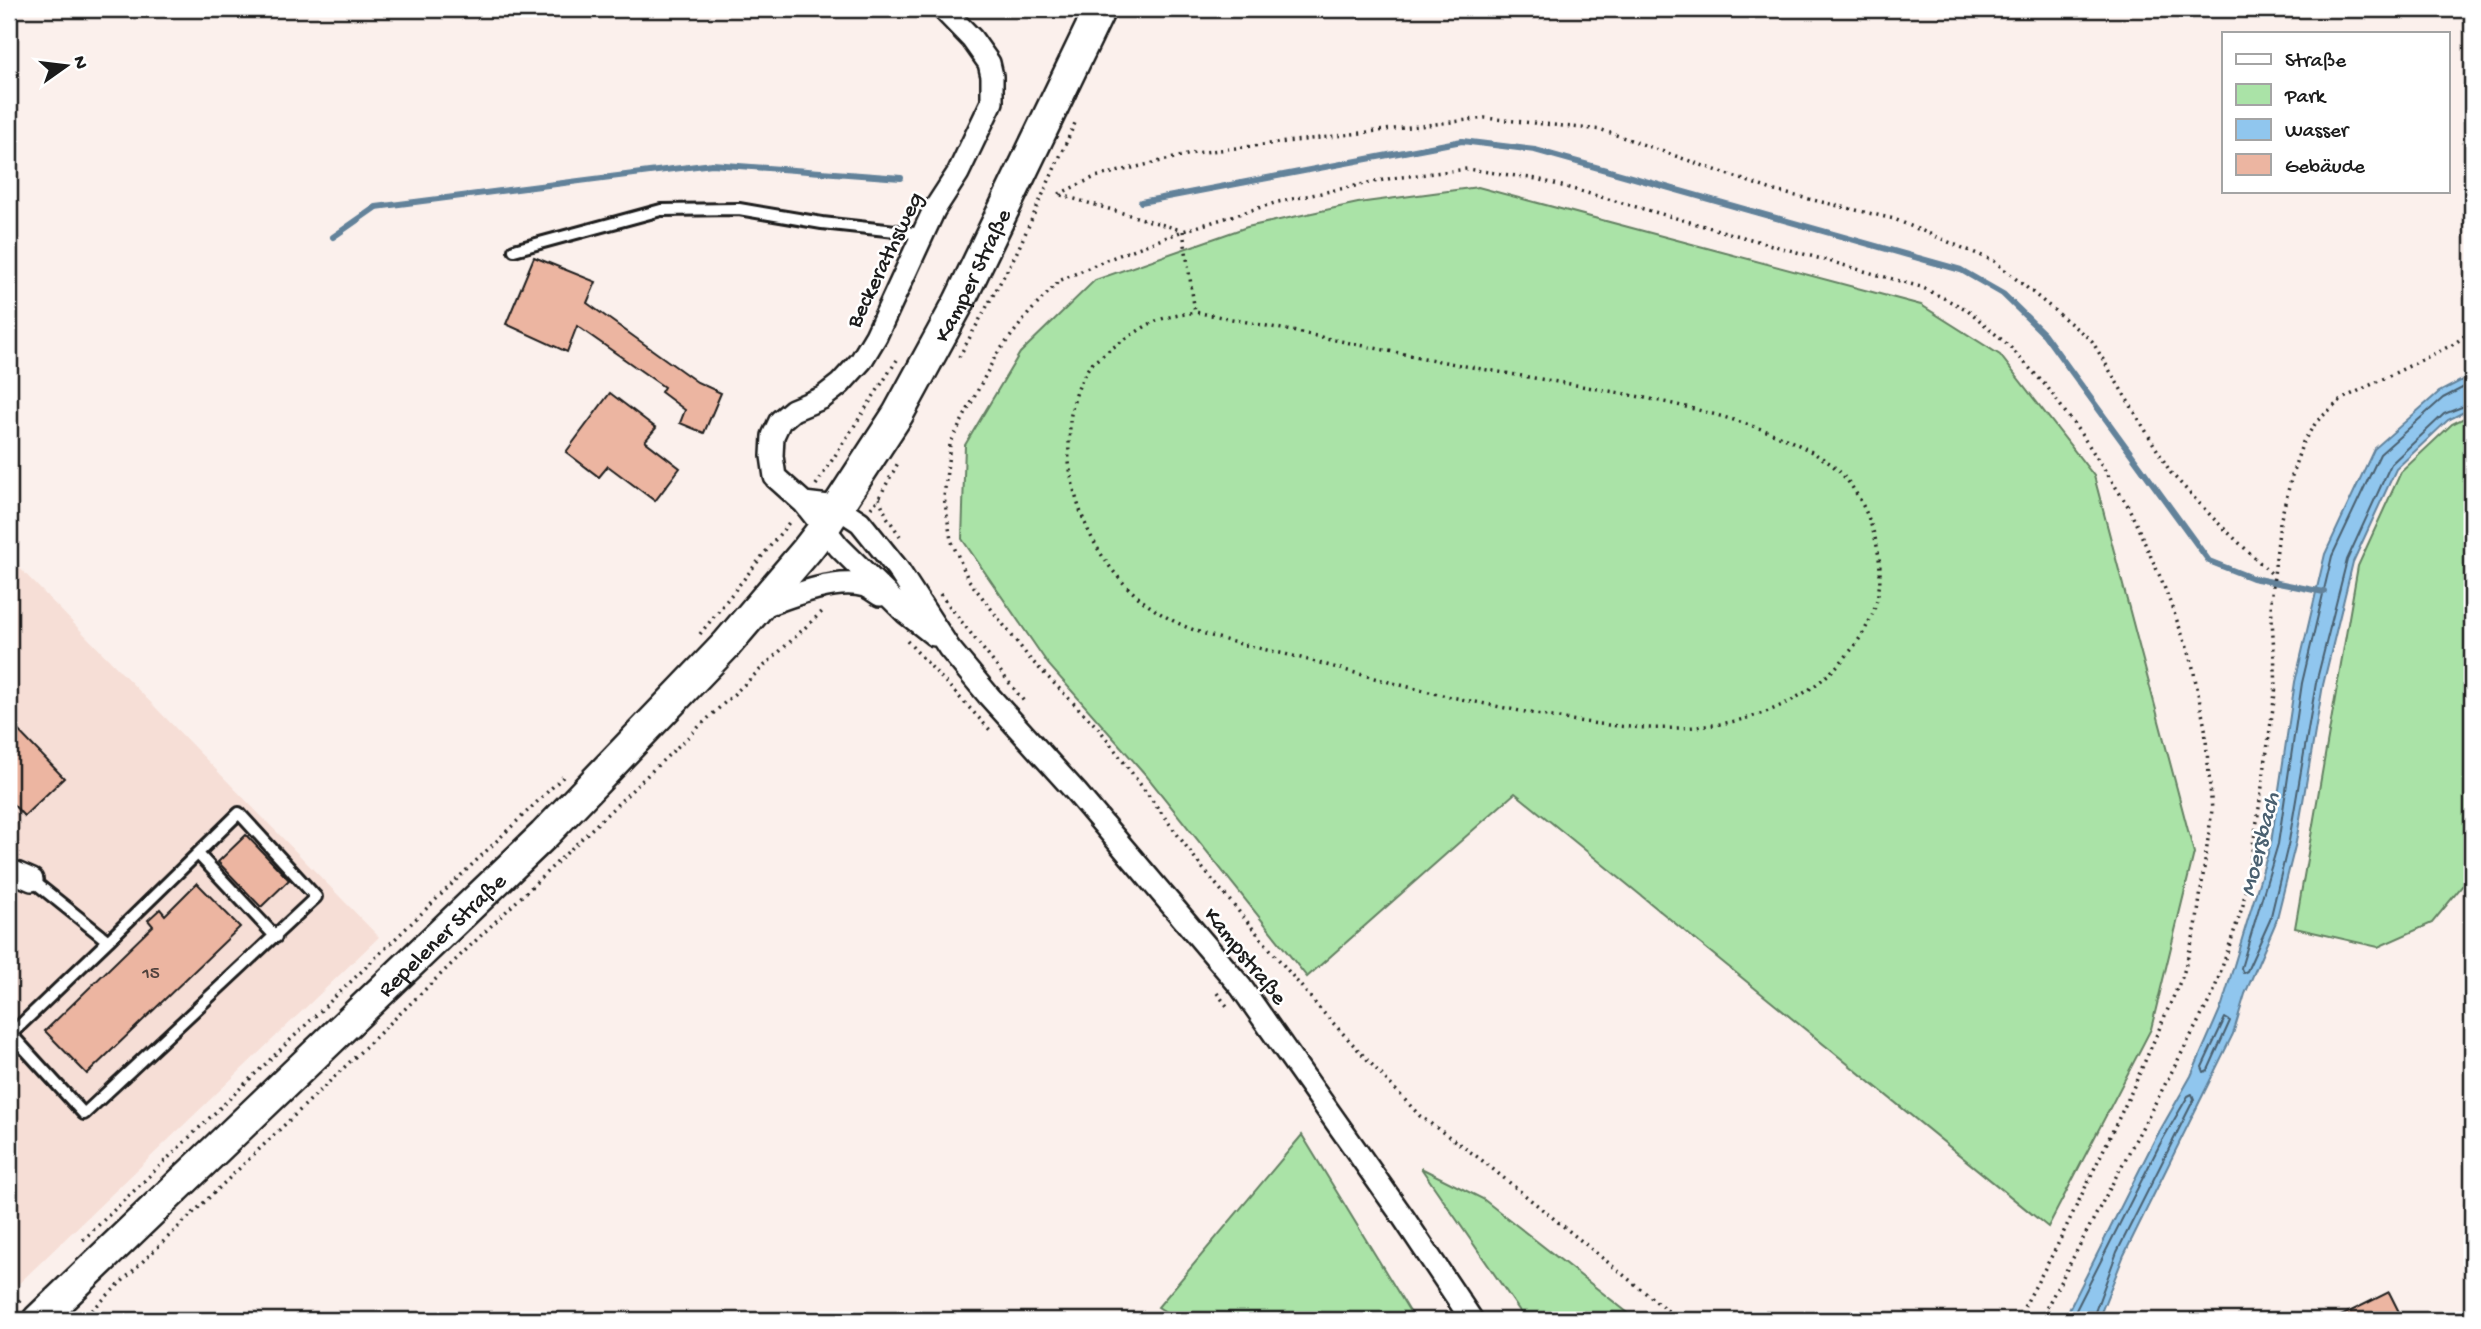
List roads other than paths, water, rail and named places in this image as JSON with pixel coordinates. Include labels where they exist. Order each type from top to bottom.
[{"type":"main road","name":"Kamper Straße","points":[[830,518],[898,414],[960,302],[1100,9]]},
{"type":"main road","name":"Repelener Straße","points":[[38,1320],[544,835],[759,607],[830,518]]},
{"type":"street","name":"Beckerathsweg","points":[[830,518],[804,503],[775,477],[773,436],[780,421],[793,410],[822,398],[861,362],[876,336],[934,210],[958,173],[992,102],[989,63],[972,38],[943,9]]},
{"type":"street","name":"Kampstraße","points":[[830,518],[906,613]]},
{"type":"street","name":"Kampstraße","points":[[830,518],[860,522],[897,568],[949,648],[1076,792],[1241,987],[1472,1320]]},
{"type":"street","name":"Kampstraße","points":[[759,607],[813,588],[852,584],[866,586],[906,613],[949,648]]},
{"type":"street","points":[[9,870],[32,880]]},
{"type":"lane","points":[[514,250],[661,210],[739,209],[822,223],[923,234]]},
{"type":"lane","points":[[239,813],[316,897],[83,1114],[11,1034],[198,854],[239,813]]},
{"type":"lane","points":[[198,854],[276,937]]},
{"type":"lane","points":[[32,880],[108,941]]},
{"type":"water","name":"Moersbach","points":[[2472,375],[2472,408],[2448,420],[2396,469],[2353,562],[2323,685],[2296,842],[2276,922],[2245,994],[2233,1034],[2124,1255],[2098,1320],[2064,1320],[2154,1141],[2191,1076],[2222,1005],[2271,843],[2295,682],[2325,554],[2374,449],[2439,392]]},
{"type":"waterway","points":[[1141,202],[1462,141],[1535,150],[1961,270],[2003,294],[2044,334],[2209,561],[2252,578],[2324,592]]},
{"type":"waterway","points":[[333,237],[376,207],[712,164],[901,178]]}]
